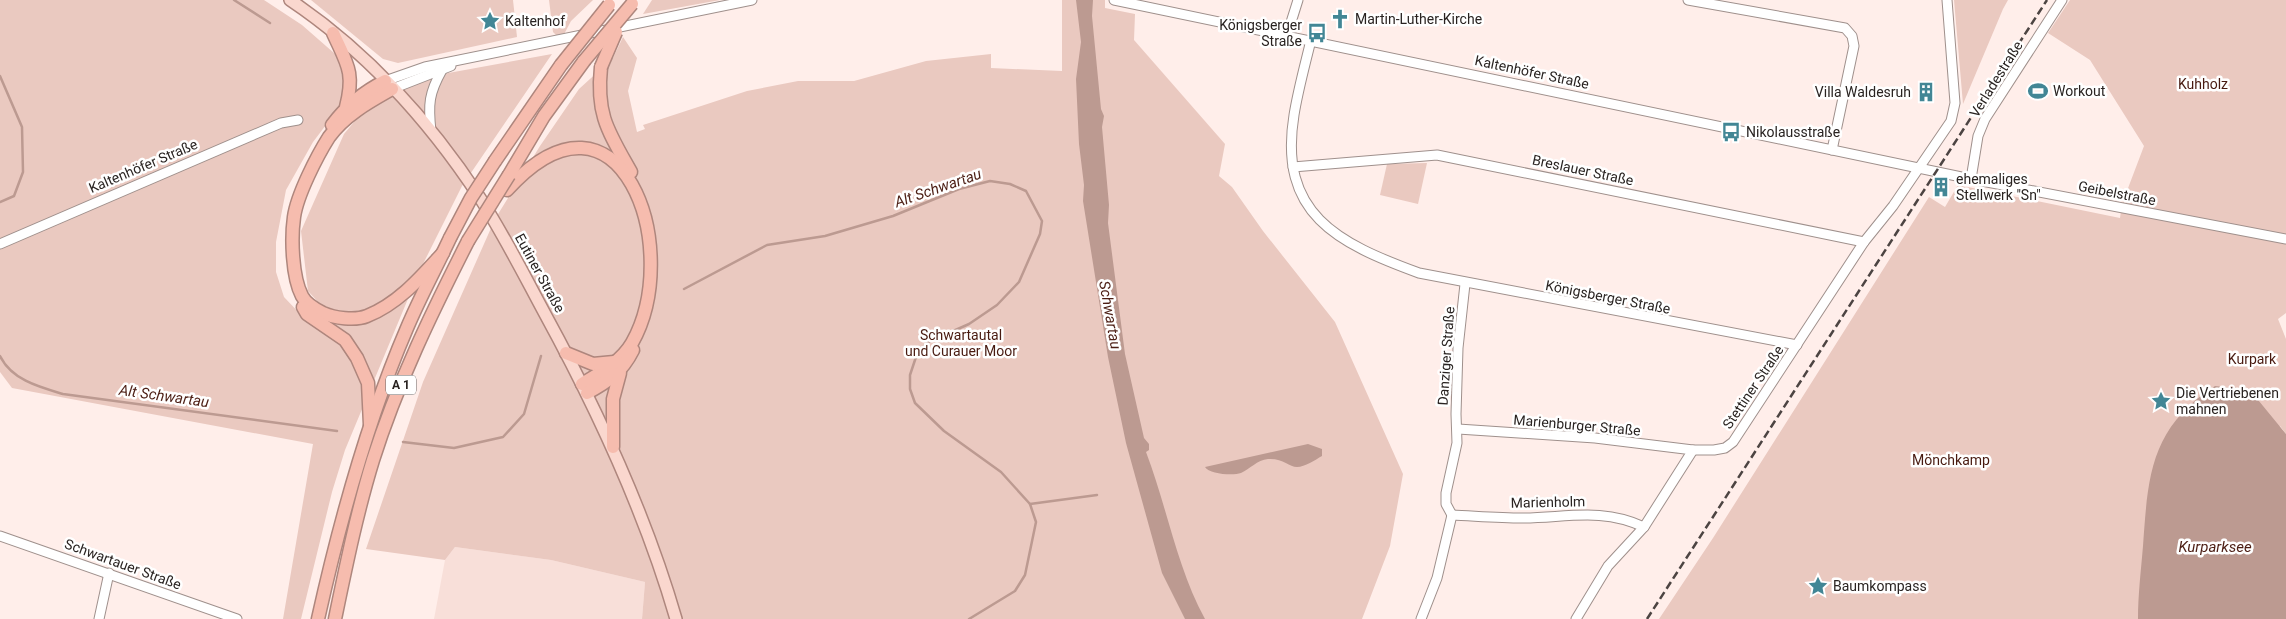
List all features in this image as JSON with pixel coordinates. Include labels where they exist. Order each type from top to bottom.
[{"type":"highway","name":"A 1","points":[[318,619],[335,539],[370,425],[408,327],[450,238],[471,198],[495,161],[561,65],[611,2]]},
{"type":"highway","points":[[612,446],[613,399],[618,367],[636,345],[648,316],[656,276],[656,244],[651,217],[643,196],[614,142],[600,108],[598,92],[601,67],[610,42],[634,2]]},
{"type":"highway","name":"A 1","points":[[335,619],[351,543],[374,459],[422,334],[453,271],[544,116],[584,61],[634,2]]},
{"type":"highway","points":[[333,33],[350,70],[352,86],[346,107]]},
{"type":"highway","points":[[370,425],[368,383],[357,358],[345,340],[308,314],[297,300],[289,283],[286,256],[287,217],[295,188],[326,132],[346,107],[364,91],[389,85]]},
{"type":"highway","points":[[389,85],[358,108],[330,136],[302,190],[294,217],[293,256],[297,282],[303,297],[314,308],[328,315],[347,318],[366,317],[393,302],[415,283],[443,254]]},
{"type":"highway","points":[[471,242],[507,190],[525,171],[544,158],[569,148],[585,148],[598,152],[616,162],[625,174],[644,210],[650,241],[651,272],[648,296],[632,343],[609,381],[585,389]]},
{"type":"highway","points":[[566,353],[593,364],[618,367]]},
{"type":"main road","name":"Eutiner Straße","points":[[290,0],[333,33],[389,85],[431,131],[480,198],[566,353],[612,446],[641,516],[676,619]]},
{"type":"street","points":[[389,85],[425,68],[752,0]]},
{"type":"street","name":"Kaltenhöfer Straße","points":[[1114,0],[1944,173]]},
{"type":"street","points":[[1287,35],[1298,0]]},
{"type":"street","points":[[1688,0],[1845,28],[1852,36],[1854,46],[1832,150]]},
{"type":"street","points":[[1918,168],[1951,121],[1955,103],[1947,0]]},
{"type":"street","name":"Verladestraße","points":[[1971,179],[1978,136],[1985,119],[2062,0]]},
{"type":"street","name":"Königsberger Straße","points":[[1311,40],[1294,115],[1291,144],[1296,186],[1311,213],[1345,239],[1368,252],[1418,274],[1797,345]]},
{"type":"street","points":[[389,85],[442,70],[465,59]]},
{"type":"street","points":[[431,131],[428,110],[429,96],[442,70]]},
{"type":"street","name":"Kaltenhöfer Straße","points":[[0,244],[281,122],[298,120]]},
{"type":"street","name":"Breslauer Straße","points":[[1293,167],[1438,155],[1864,242]]},
{"type":"street","name":"Stettiner Straße","points":[[1693,450],[1725,448],[1732,442],[1864,242],[1918,168]]},
{"type":"street","name":"Geibelstraße","points":[[1944,173],[2286,239]]},
{"type":"street","name":"Danziger Straße","points":[[1452,515],[1446,504],[1446,493],[1458,443],[1456,414],[1458,348],[1465,284]]},
{"type":"street","name":"Marienburger Straße","points":[[1458,430],[1596,438],[1693,450]]},
{"type":"street","points":[[1576,619],[1608,566],[1644,527],[1693,450]]},
{"type":"street","name":"Marienholm","points":[[1452,515],[1523,518],[1582,514],[1608,516],[1634,522],[1644,527]]},
{"type":"street","points":[[1421,619],[1437,578],[1452,515]]},
{"type":"street","name":"Schwartauer Straße","points":[[0,536],[237,619]]},
{"type":"street","points":[[99,619],[109,573]]},
{"type":"shaded area","points":[[455,547],[551,560],[645,582],[642,619],[434,619],[445,560]]},
{"type":"green space","points":[[0,0],[264,0],[302,25],[334,53],[346,68],[345,100],[313,142],[286,190],[276,242],[276,272],[284,297],[304,318],[332,339],[334,311],[320,304],[308,291],[301,231],[344,134],[365,109],[432,76],[552,54],[462,186],[420,270],[345,450],[332,492],[301,619],[283,619],[313,444],[12,388],[0,372]]},
{"type":"green space","points":[[311,0],[513,0],[517,37],[398,63],[383,59]]},
{"type":"green space","points":[[549,0],[593,0],[571,21],[561,40],[553,32]]},
{"type":"green space","points":[[652,0],[720,0],[643,14]]},
{"type":"green space","name":"Schwartautal und Curauer Moor","points":[[1062,0],[1105,0],[1105,8],[1135,14],[1134,40],[1225,144],[1219,176],[1232,187],[1263,231],[1335,322],[1403,474],[1390,546],[1362,619],[642,619],[645,582],[551,560],[455,547],[445,560],[366,549],[423,382],[495,219],[540,146],[579,89],[613,58],[623,37],[637,58],[628,91],[637,132],[645,129],[643,125],[747,91],[798,81],[854,81],[926,61],[991,54],[991,68],[1062,71]]},
{"type":"green space","points":[[1954,0],[2008,0],[1963,104]]},
{"type":"green space","name":"Mönchkamp","points":[[2070,0],[2286,0],[2286,313],[2278,319],[2286,339],[2286,434],[2280,426],[2138,619],[1659,619],[1713,538],[1929,197],[1945,207],[1958,185],[2120,218],[2122,204],[2144,146],[2090,60],[2048,33]]},
{"type":"green space","points":[[1427,163],[1418,204],[1380,195],[1387,164]]},
{"type":"water","name":"Schwartau","points":[[1076,0],[1093,0],[1092,16],[1101,109],[1104,116],[1102,127],[1109,205],[1108,223],[1125,354],[1144,438],[1149,444],[1149,450],[1146,452],[1187,579],[1205,619],[1185,619],[1162,573],[1126,443],[1108,357],[1083,201],[1084,185],[1079,144],[1076,79],[1081,42]]},
{"type":"water","name":"Kurparksee","points":[[2215,386],[2233,388],[2254,395],[2286,434],[2286,619],[2138,619],[2147,497],[2156,456],[2165,437],[2177,419],[2193,402]]},
{"type":"water","points":[[1308,444],[1322,449],[1322,456],[1300,467],[1268,459],[1260,461],[1237,474],[1216,473],[1205,467]]},
{"type":"waterway","points":[[234,0],[270,23]]},
{"type":"waterway","name":"Alt Schwartau","points":[[0,76],[22,127],[23,172],[14,196],[0,202]]},
{"type":"waterway","name":"Alt Schwartau","points":[[684,289],[767,245],[825,236],[893,216],[959,189],[990,181],[1010,184],[1026,191],[1042,221],[1040,234],[1019,282],[997,305],[969,324],[926,343],[916,357],[910,375],[910,389],[915,403],[944,431],[1001,472],[1030,504],[1036,522],[1025,575],[1015,591],[969,619]]},
{"type":"waterway","name":"Alt Schwartau","points":[[0,356],[5,364],[19,377],[63,394],[337,431]]},
{"type":"waterway","name":"Alt Schwartau","points":[[403,442],[454,448],[503,437],[524,414],[541,356]]},
{"type":"waterway","points":[[1030,504],[1097,495]]},
{"type":"railway","points":[[1647,619],[2047,0]]},
{"type":"place","name":"Martin-Luther-Kirche","points":[[1340,19]]},
{"type":"place","name":"Kaltenhof","points":[[490,21]]},
{"type":"place","name":"Königsberger Straße","points":[[1317,33]]},
{"type":"place","name":"Workout","points":[[2038,91]]},
{"type":"place","name":"Villa Waldesruh","points":[[1926,92]]},
{"type":"place","name":"Nikolausstraße","points":[[1731,132]]},
{"type":"place","name":"ehemaliges Stellwerk \"Sn\"","points":[[1941,187]]},
{"type":"place","name":"Die Vertriebenen mahnen","points":[[2161,401]]},
{"type":"place","name":"Baumkompass","points":[[1818,586]]},
{"type":"park label","name":"Kuhholz","points":[[2203,84]]},
{"type":"park label","name":"Kurpark","points":[[2252,359]]}]
